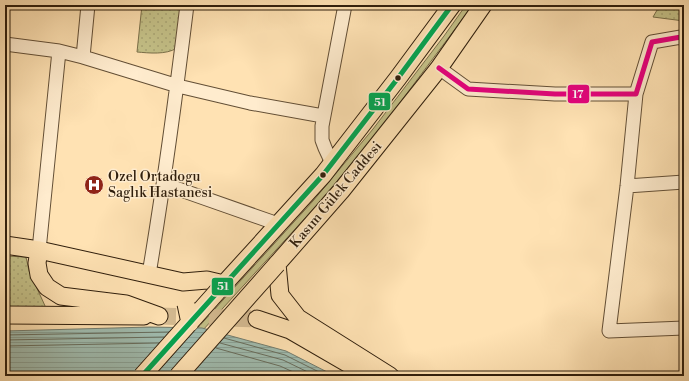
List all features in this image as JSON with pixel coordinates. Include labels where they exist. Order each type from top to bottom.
[{"type":"main road","name":"Kasım Gülek Caddesi","points":[[142,376],[323,175],[452,5]]},
{"type":"main road","name":"Kasım Gülek Caddesi","points":[[178,376],[341,191],[439,68],[484,5]]},
{"type":"main road","points":[[5,245],[39,250],[183,282],[207,280],[224,284]]},
{"type":"main road","points":[[5,315],[158,316],[126,304],[61,296],[46,287],[39,275],[37,263],[39,250]]},
{"type":"main road","points":[[277,264],[280,295],[298,318],[390,376]]},
{"type":"main road","points":[[183,282],[190,323]]},
{"type":"main road","points":[[257,319],[290,330],[370,376]]},
{"type":"street","points":[[83,57],[88,5]]},
{"type":"street","points":[[149,274],[178,86],[187,5]]},
{"type":"street","points":[[332,163],[322,140],[322,126],[345,5]]},
{"type":"street","points":[[684,40],[681,37],[652,42],[636,94],[627,186],[609,332],[684,328]]},
{"type":"street","points":[[5,44],[59,51],[178,86],[250,103],[323,116]]},
{"type":"street","points":[[39,250],[59,51]]},
{"type":"street","points":[[439,68],[468,89],[555,94],[636,94]]},
{"type":"street","points":[[627,186],[684,182]]},
{"type":"street","points":[[164,184],[278,224]]},
{"type":"shaded area","points":[[142,5],[183,5],[177,48],[163,53],[137,52]]},
{"type":"shaded area","points":[[466,5],[473,5],[378,132],[317,205],[161,376],[154,376],[313,201],[373,129]]},
{"type":"shaded area","points":[[660,5],[684,5],[684,21],[653,17]]},
{"type":"shaded area","points":[[5,256],[26,257],[29,271],[46,308],[5,308]]},
{"type":"water","points":[[150,327],[202,328],[286,351],[335,376],[5,376],[5,331]]},
{"type":"tunnel","points":[[159,316],[257,319]]},
{"type":"transit line","name":"51","points":[[142,376],[323,175],[452,5]]},
{"type":"transit line","name":"17","points":[[439,68],[468,89],[555,94],[636,94],[652,42],[681,37],[684,40]]},
{"type":"place","name":"Ozel Ortadogu Saglık Hastanesi","points":[[94,185]]}]
